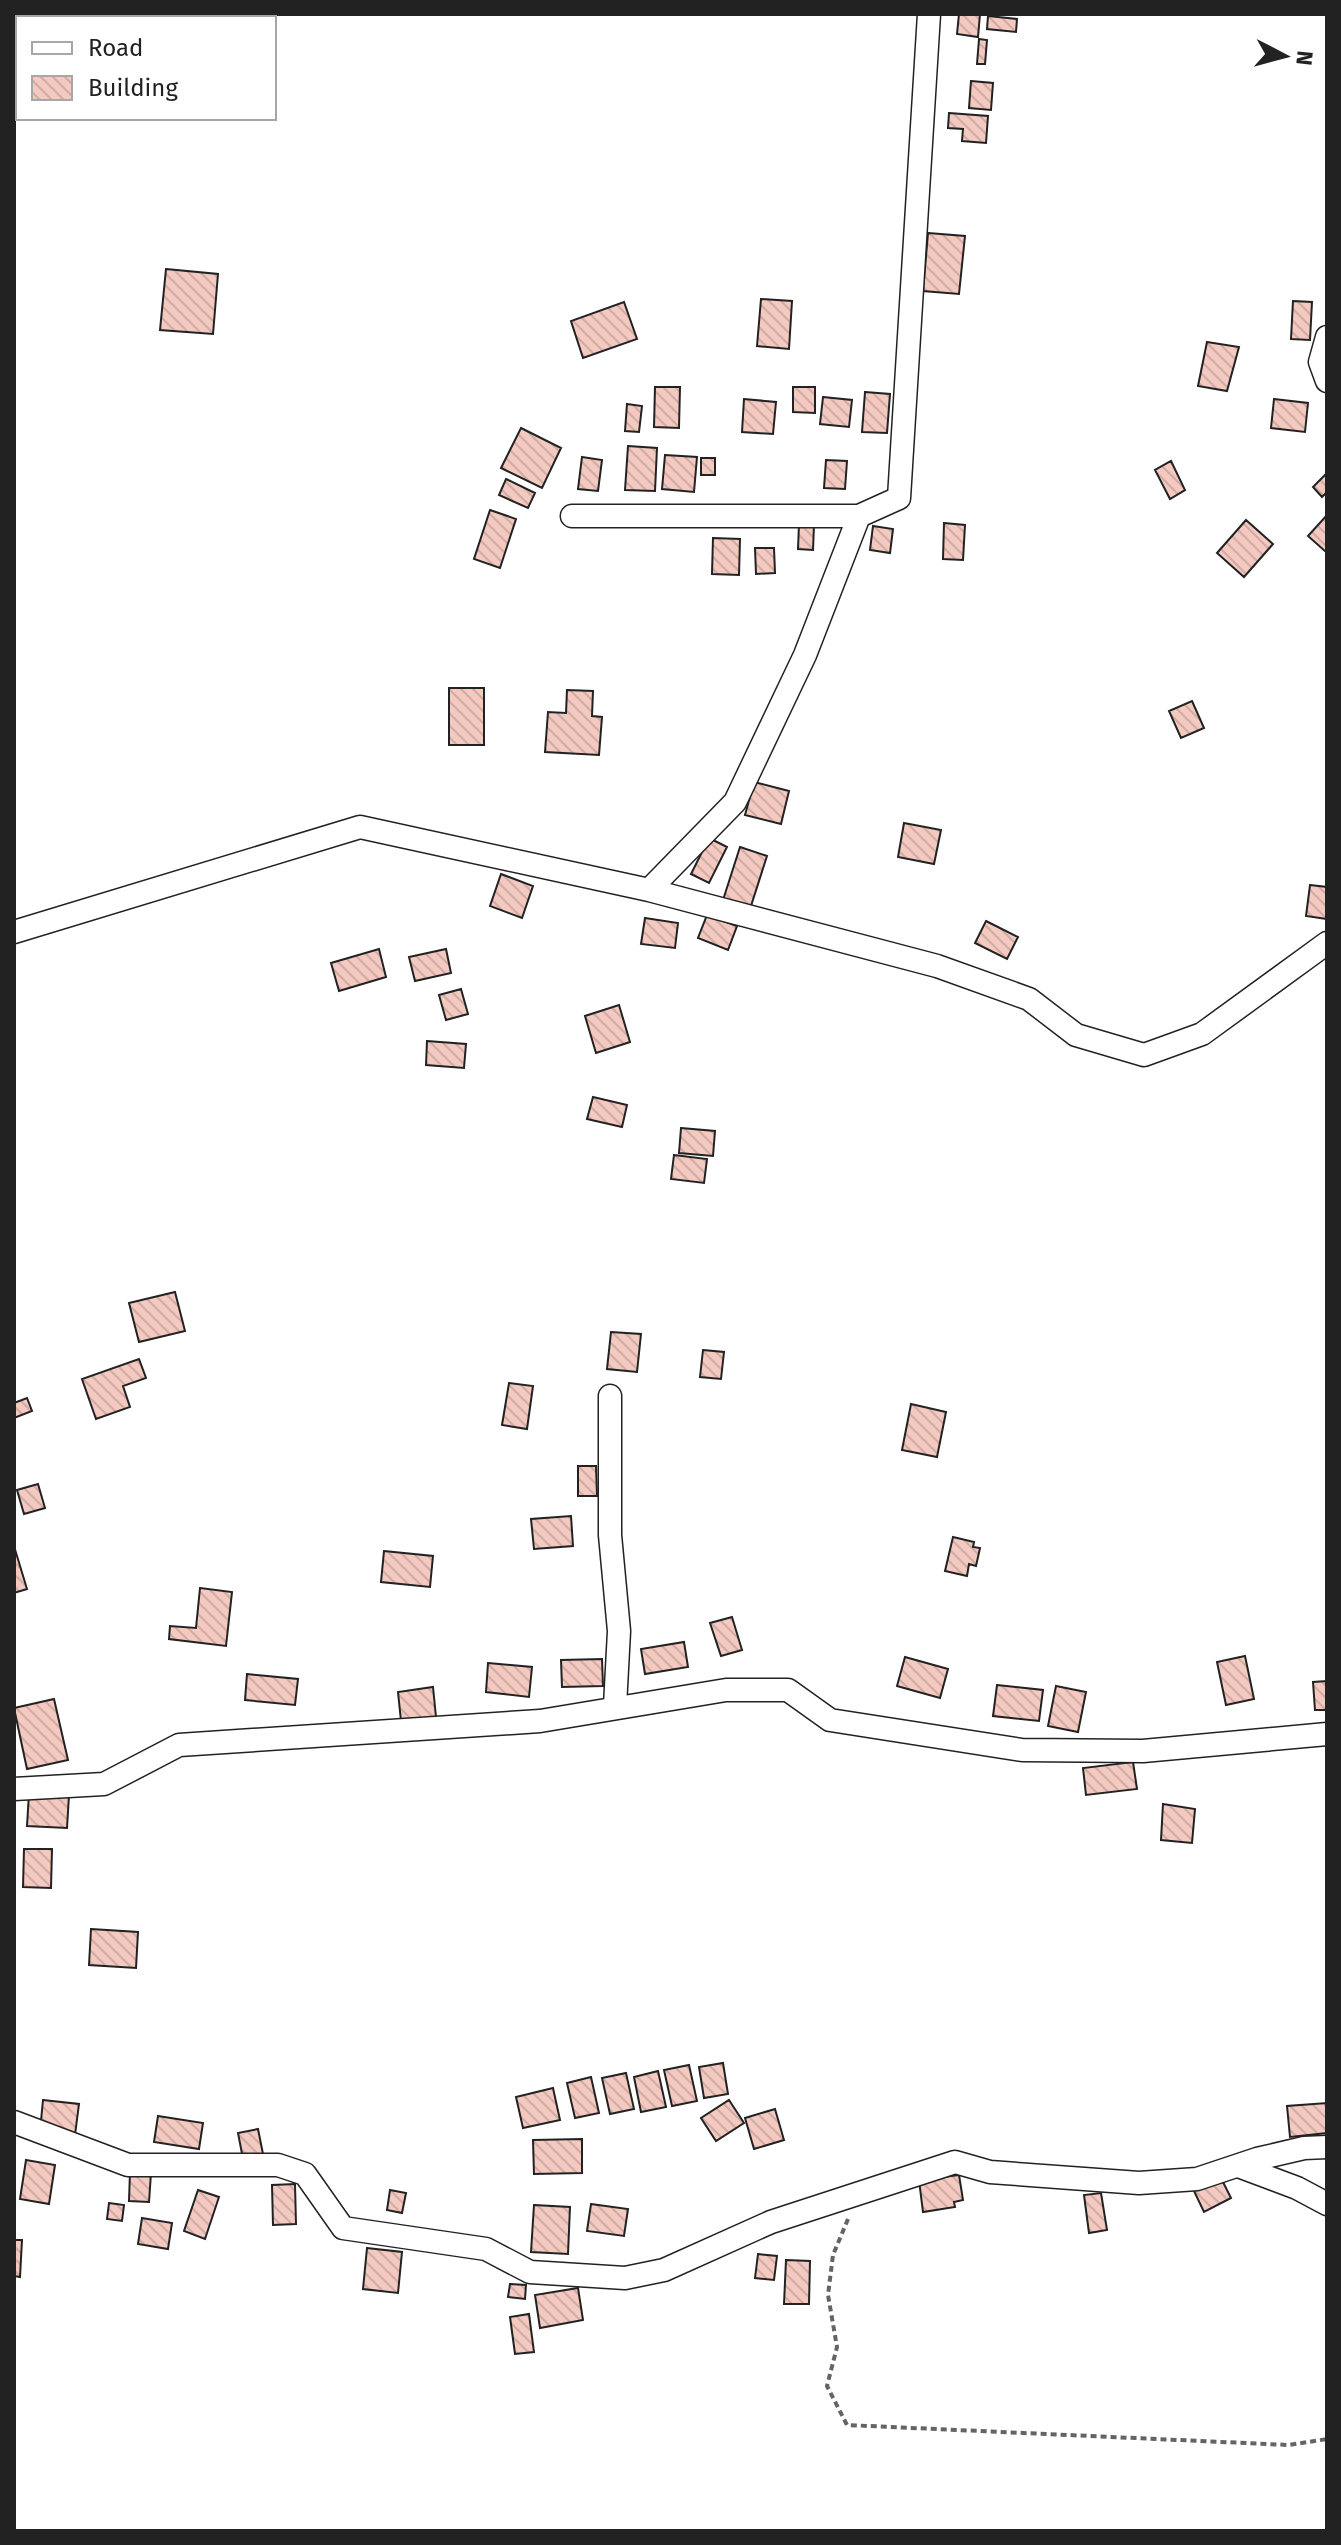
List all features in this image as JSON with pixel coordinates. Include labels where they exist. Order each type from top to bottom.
[{"type":"street","points":[[572,516],[859,516],[899,498],[929,14]]},
{"type":"street","points":[[1327,337],[1320,362],[1327,381]]},
{"type":"street","points":[[649,890],[735,802],[805,655],[859,516]]},
{"type":"street","points":[[14,932],[360,827],[649,890],[937,966],[1029,999],[1076,1035],[1144,1055],[1202,1034],[1327,943]]},
{"type":"street","points":[[610,1396],[610,1535],[619,1631],[615,1706]]},
{"type":"street","points":[[14,1789],[104,1784],[179,1745],[540,1721],[615,1706],[726,1690],[788,1690],[830,1720],[1022,1750],[1143,1751],[1327,1734]]},
{"type":"street","points":[[14,2122],[128,2165],[278,2165],[305,2174],[343,2228],[486,2249],[530,2272],[571,2277],[625,2278],[664,2270],[771,2222],[955,2162],[990,2172],[1139,2183],[1197,2179],[1304,2148],[1327,2147]]},
{"type":"street","points":[[1241,2167],[1297,2188],[1327,2204]]},
{"type":"path","points":[[859,2193],[833,2255],[828,2295],[837,2347],[827,2386],[847,2425],[1289,2445],[1327,2439]]},
{"type":"building","points":[[959,14],[980,14],[978,37],[957,34]]},
{"type":"building","points":[[988,16],[1017,19],[1016,32],[987,29]]},
{"type":"building","points":[[979,39],[987,40],[985,64],[977,64]]},
{"type":"building","points":[[971,81],[993,83],[991,110],[969,108]]},
{"type":"building","points":[[949,113],[988,116],[986,143],[962,141],[963,129],[948,128]]},
{"type":"building","points":[[928,233],[965,236],[959,294],[923,291]]},
{"type":"building","points":[[166,269],[218,274],[213,334],[160,330]]},
{"type":"building","points":[[761,299],[792,301],[789,349],[757,346]]},
{"type":"building","points":[[1293,301],[1312,302],[1310,340],[1291,339]]},
{"type":"building","points":[[624,302],[637,339],[583,358],[571,321]]},
{"type":"building","points":[[1207,342],[1239,347],[1227,391],[1198,386]]},
{"type":"building","points":[[655,387],[680,387],[679,428],[654,427]]},
{"type":"building","points":[[793,387],[815,387],[815,413],[793,412]]},
{"type":"building","points":[[865,392],[890,394],[887,433],[862,432]]},
{"type":"building","points":[[823,397],[852,400],[849,427],[820,424]]},
{"type":"building","points":[[744,399],[776,402],[773,434],[742,432]]},
{"type":"building","points":[[1274,399],[1308,403],[1305,432],[1271,428]]},
{"type":"building","points":[[627,404],[642,406],[639,432],[625,431]]},
{"type":"building","points":[[521,428],[561,448],[542,488],[501,468]]},
{"type":"building","points":[[628,446],[657,448],[655,491],[625,490]]},
{"type":"building","points":[[665,455],[697,457],[694,492],[662,489]]},
{"type":"building","points":[[582,457],[602,460],[598,491],[578,489]]},
{"type":"building","points":[[701,458],[715,458],[715,475],[701,475]]},
{"type":"building","points":[[826,460],[847,461],[845,489],[824,488]]},
{"type":"building","points":[[1171,461],[1185,490],[1170,499],[1155,470]]},
{"type":"building","points":[[1327,473],[1327,492],[1322,497],[1313,487]]},
{"type":"building","points":[[506,479],[535,493],[528,508],[499,495]]},
{"type":"building","points":[[490,510],[516,519],[500,568],[474,559]]},
{"type":"building","points":[[1327,515],[1327,550],[1326,552],[1308,536]]},
{"type":"building","points":[[1246,520],[1273,544],[1244,577],[1217,553]]},
{"type":"building","points":[[944,523],[965,525],[963,560],[943,559]]},
{"type":"building","points":[[799,524],[814,525],[813,550],[798,549]]},
{"type":"building","points":[[873,526],[893,529],[890,553],[870,550]]},
{"type":"building","points":[[713,538],[740,539],[739,575],[712,574]]},
{"type":"building","points":[[755,548],[774,548],[775,573],[756,574]]},
{"type":"building","points":[[449,688],[484,688],[484,745],[449,745]]},
{"type":"building","points":[[567,690],[593,691],[592,716],[602,717],[599,755],[545,752],[548,712],[566,713]]},
{"type":"building","points":[[1192,701],[1204,728],[1181,738],[1169,711]]},
{"type":"building","points":[[754,782],[789,791],[781,824],[745,815]]},
{"type":"building","points":[[904,823],[941,830],[934,864],[898,857]]},
{"type":"building","points":[[709,838],[727,847],[709,883],[691,874]]},
{"type":"building","points":[[740,847],[767,856],[750,909],[723,900]]},
{"type":"building","points":[[501,874],[533,886],[522,918],[490,906]]},
{"type":"building","points":[[1310,885],[1327,887],[1327,919],[1306,916]]},
{"type":"building","points":[[707,915],[737,926],[728,950],[698,938]]},
{"type":"building","points":[[645,918],[678,923],[675,948],[641,944]]},
{"type":"building","points":[[986,921],[1018,937],[1007,959],[975,943]]},
{"type":"building","points":[[379,949],[386,977],[339,991],[331,963]]},
{"type":"building","points":[[446,949],[451,973],[415,981],[409,957]]},
{"type":"building","points":[[461,989],[468,1014],[446,1020],[439,995]]},
{"type":"building","points":[[619,1005],[630,1042],[596,1053],[585,1016]]},
{"type":"building","points":[[427,1041],[466,1044],[464,1068],[426,1065]]},
{"type":"building","points":[[593,1097],[627,1105],[622,1127],[587,1119]]},
{"type":"building","points":[[681,1128],[715,1131],[713,1156],[679,1153]]},
{"type":"building","points":[[674,1155],[707,1159],[704,1183],[671,1179]]},
{"type":"building","points":[[175,1292],[185,1331],[139,1342],[129,1303]]},
{"type":"building","points":[[611,1332],[641,1334],[637,1372],[607,1369]]},
{"type":"building","points":[[703,1350],[724,1352],[721,1379],[700,1377]]},
{"type":"building","points":[[139,1359],[146,1378],[123,1386],[130,1407],[96,1419],[82,1379]]},
{"type":"building","points":[[509,1383],[533,1386],[527,1429],[502,1425]]},
{"type":"building","points":[[27,1398],[32,1411],[14,1418],[14,1403]]},
{"type":"building","points":[[911,1404],[946,1412],[937,1457],[902,1450]]},
{"type":"building","points":[[578,1466],[596,1466],[597,1496],[578,1496]]},
{"type":"building","points":[[38,1484],[45,1508],[24,1514],[17,1490]]},
{"type":"building","points":[[571,1516],[573,1546],[534,1549],[531,1519]]},
{"type":"building","points":[[953,1537],[974,1542],[973,1547],[980,1548],[976,1566],[969,1564],[967,1576],[945,1571]]},
{"type":"building","points":[[14,1546],[27,1589],[14,1593]]},
{"type":"building","points":[[384,1551],[433,1556],[430,1587],[381,1582]]},
{"type":"building","points":[[200,1588],[232,1592],[226,1646],[169,1639],[170,1626],[196,1628]]},
{"type":"building","points":[[732,1617],[742,1650],[721,1656],[710,1623]]},
{"type":"building","points":[[684,1642],[688,1667],[645,1674],[641,1649]]},
{"type":"building","points":[[1245,1656],[1254,1699],[1226,1705],[1217,1662]]},
{"type":"building","points":[[905,1657],[948,1669],[940,1698],[897,1686]]},
{"type":"building","points":[[602,1659],[603,1686],[562,1687],[561,1660]]},
{"type":"building","points":[[488,1663],[532,1667],[529,1697],[486,1692]]},
{"type":"building","points":[[247,1674],[298,1679],[295,1705],[245,1700]]},
{"type":"building","points":[[1327,1681],[1327,1710],[1315,1710],[1313,1682]]},
{"type":"building","points":[[997,1685],[1043,1690],[1039,1721],[993,1716]]},
{"type":"building","points":[[1056,1686],[1086,1692],[1078,1732],[1048,1726]]},
{"type":"building","points":[[433,1687],[436,1717],[401,1721],[398,1692]]},
{"type":"building","points":[[54,1699],[68,1760],[27,1769],[14,1708]]},
{"type":"building","points":[[1133,1762],[1137,1789],[1086,1795],[1083,1768]]},
{"type":"building","points":[[29,1793],[69,1795],[67,1828],[27,1826]]},
{"type":"building","points":[[1163,1804],[1195,1809],[1192,1843],[1161,1840]]},
{"type":"building","points":[[24,1849],[52,1849],[51,1888],[23,1887]]},
{"type":"building","points":[[91,1929],[138,1932],[136,1968],[89,1965]]},
{"type":"building","points":[[723,2063],[728,2094],[704,2098],[699,2067]]},
{"type":"building","points":[[689,2065],[697,2101],[672,2106],[664,2070]]},
{"type":"building","points":[[658,2071],[666,2107],[641,2112],[634,2077]]},
{"type":"building","points":[[626,2073],[634,2109],[610,2114],[602,2078]]},
{"type":"building","points":[[591,2077],[599,2113],[575,2118],[567,2083]]},
{"type":"building","points":[[553,2088],[560,2120],[523,2128],[516,2097]]},
{"type":"building","points":[[43,2100],[79,2104],[75,2135],[40,2131]]},
{"type":"building","points":[[729,2100],[744,2123],[716,2141],[701,2118]]},
{"type":"building","points":[[1327,2103],[1327,2133],[1290,2137],[1287,2106]]},
{"type":"building","points":[[775,2109],[784,2140],[754,2149],[745,2118]]},
{"type":"building","points":[[158,2116],[203,2123],[199,2149],[154,2142]]},
{"type":"building","points":[[258,2129],[264,2159],[244,2164],[238,2133]]},
{"type":"building","points":[[582,2139],[582,2173],[534,2174],[533,2140]]},
{"type":"building","points":[[26,2160],[55,2165],[49,2204],[20,2199]]},
{"type":"building","points":[[130,2172],[151,2173],[149,2202],[129,2201]]},
{"type":"building","points":[[959,2175],[963,2200],[954,2202],[955,2207],[923,2212],[919,2180]]},
{"type":"building","points":[[1221,2178],[1231,2198],[1204,2212],[1194,2191]]},
{"type":"building","points":[[295,2184],[296,2224],[273,2225],[272,2185]]},
{"type":"building","points":[[198,2190],[219,2197],[205,2239],[184,2231]]},
{"type":"building","points":[[390,2190],[406,2193],[402,2213],[387,2210]]},
{"type":"building","points":[[1101,2193],[1107,2230],[1089,2233],[1084,2195]]},
{"type":"building","points":[[109,2203],[124,2205],[122,2221],[107,2219]]},
{"type":"building","points":[[591,2204],[628,2209],[624,2236],[587,2231]]},
{"type":"building","points":[[534,2205],[570,2207],[568,2254],[531,2252]]},
{"type":"building","points":[[142,2218],[172,2223],[168,2249],[138,2244]]},
{"type":"building","points":[[14,2240],[22,2240],[20,2277],[14,2276]]},
{"type":"building","points":[[367,2248],[402,2252],[398,2293],[363,2289]]},
{"type":"building","points":[[758,2254],[777,2256],[774,2280],[755,2278]]},
{"type":"building","points":[[786,2260],[810,2261],[809,2304],[784,2304]]},
{"type":"building","points":[[510,2284],[526,2285],[525,2299],[508,2297]]},
{"type":"building","points":[[578,2288],[583,2320],[540,2328],[535,2295]]},
{"type":"building","points":[[529,2314],[534,2352],[515,2354],[510,2317]]}]
